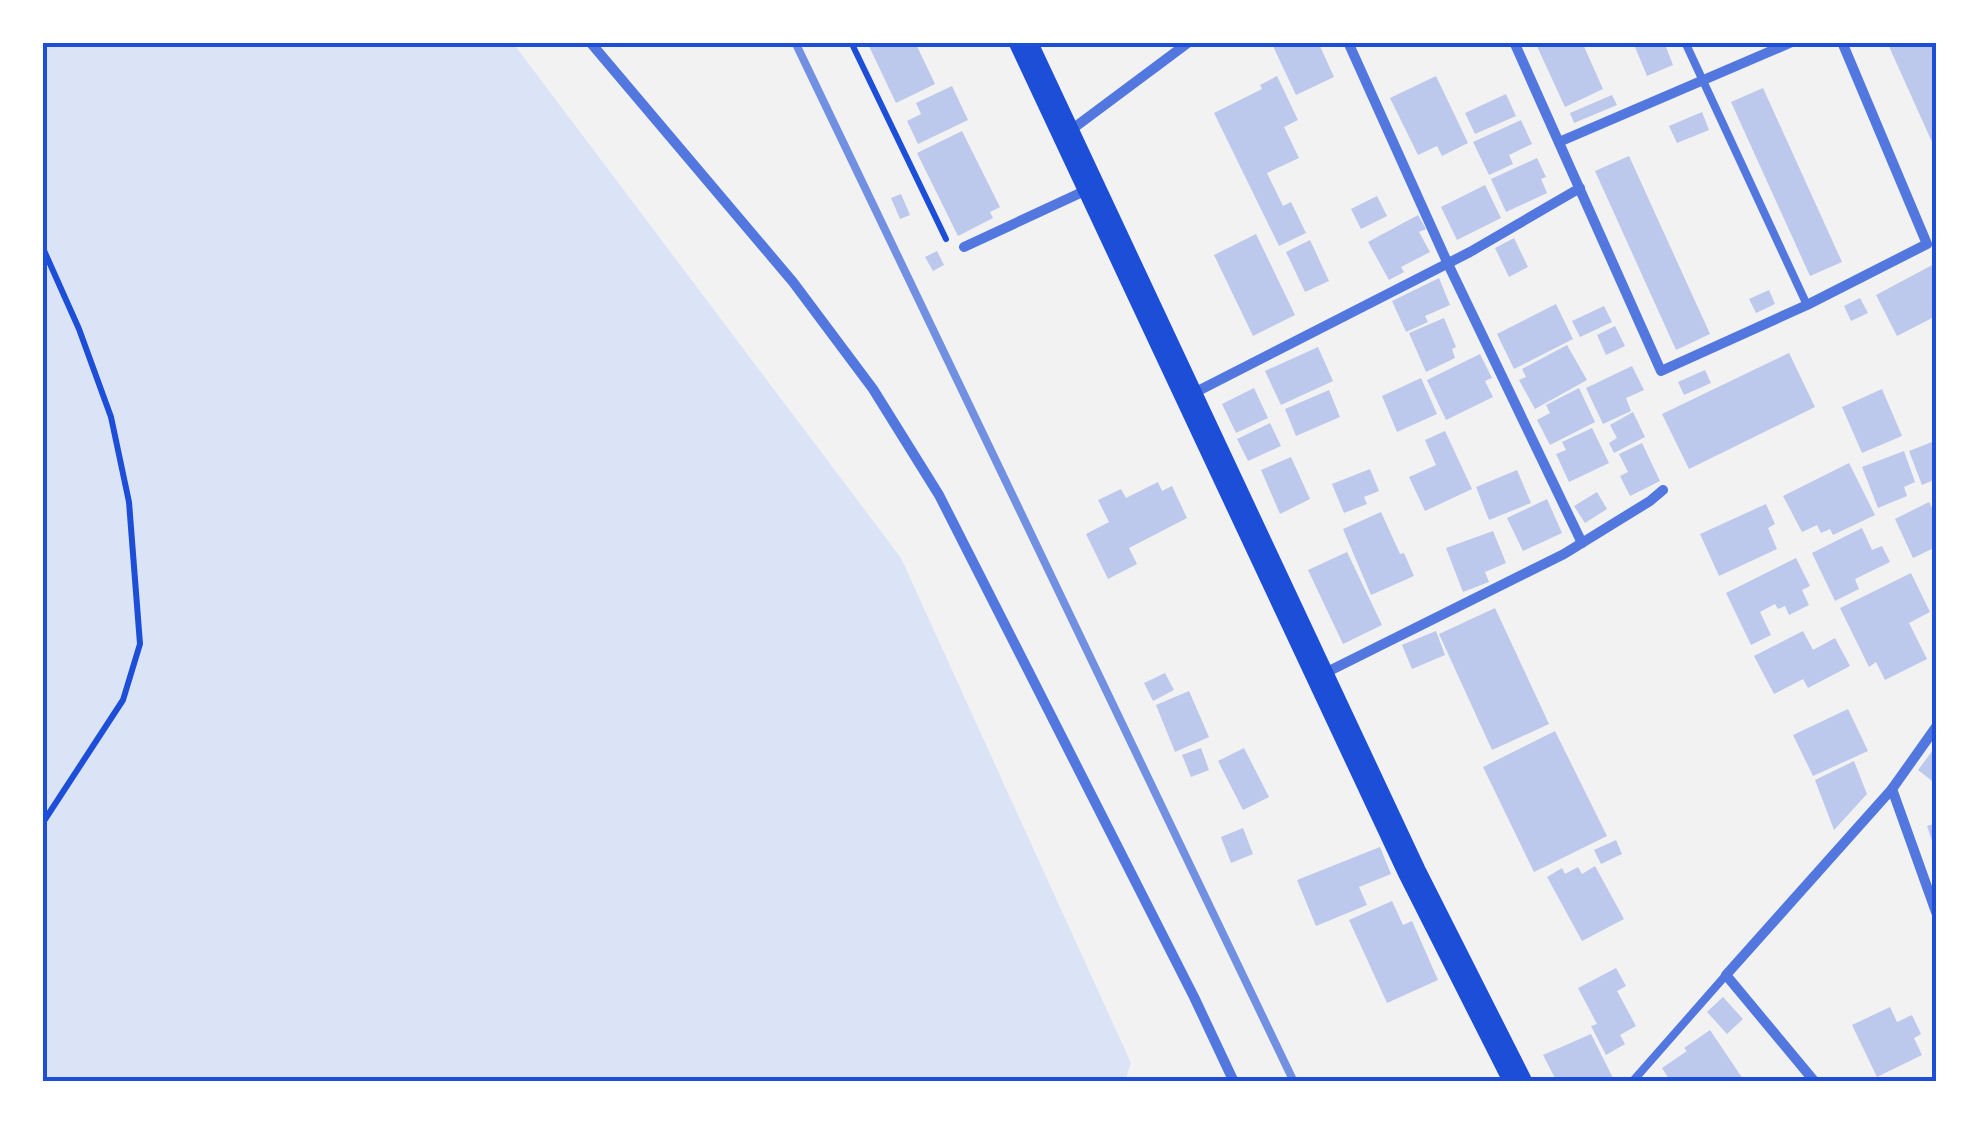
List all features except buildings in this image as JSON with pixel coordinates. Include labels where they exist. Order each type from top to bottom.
[{"type":"highway","points":[[1023,42],[1412,872],[1518,1082]]},
{"type":"street","points":[[590,42],[793,282],[873,389],[940,495],[1234,1082]]},
{"type":"street","points":[[1066,133],[1189,42]]},
{"type":"street","points":[[1348,42],[1448,264],[1582,543]]},
{"type":"street","points":[[1514,42],[1661,371],[1927,244],[1842,42]]},
{"type":"street","points":[[1559,142],[1792,42]]},
{"type":"street","points":[[964,247],[1092,187]]},
{"type":"street","points":[[1189,396],[1448,264],[1580,188]]},
{"type":"street","points":[[1320,676],[1582,543],[1664,490]]},
{"type":"street","points":[[1815,1082],[1726,975],[1892,789],[1936,727]]},
{"type":"street","points":[[1892,789],[1936,912]]},
{"type":"lane","points":[[1686,42],[1806,305]]},
{"type":"lane","points":[[1632,1082],[1726,975]]},
{"type":"path","points":[[851,42],[952,251],[964,247]]},
{"type":"path","points":[[42,246],[79,329],[111,417],[129,502],[140,644],[124,700],[42,824]]},
{"type":"shaded area","points":[[42,43],[513,43],[901,558],[1131,1063],[1125,1081],[43,1081]]},
{"type":"railway","points":[[795,42],[1294,1082]]}]
